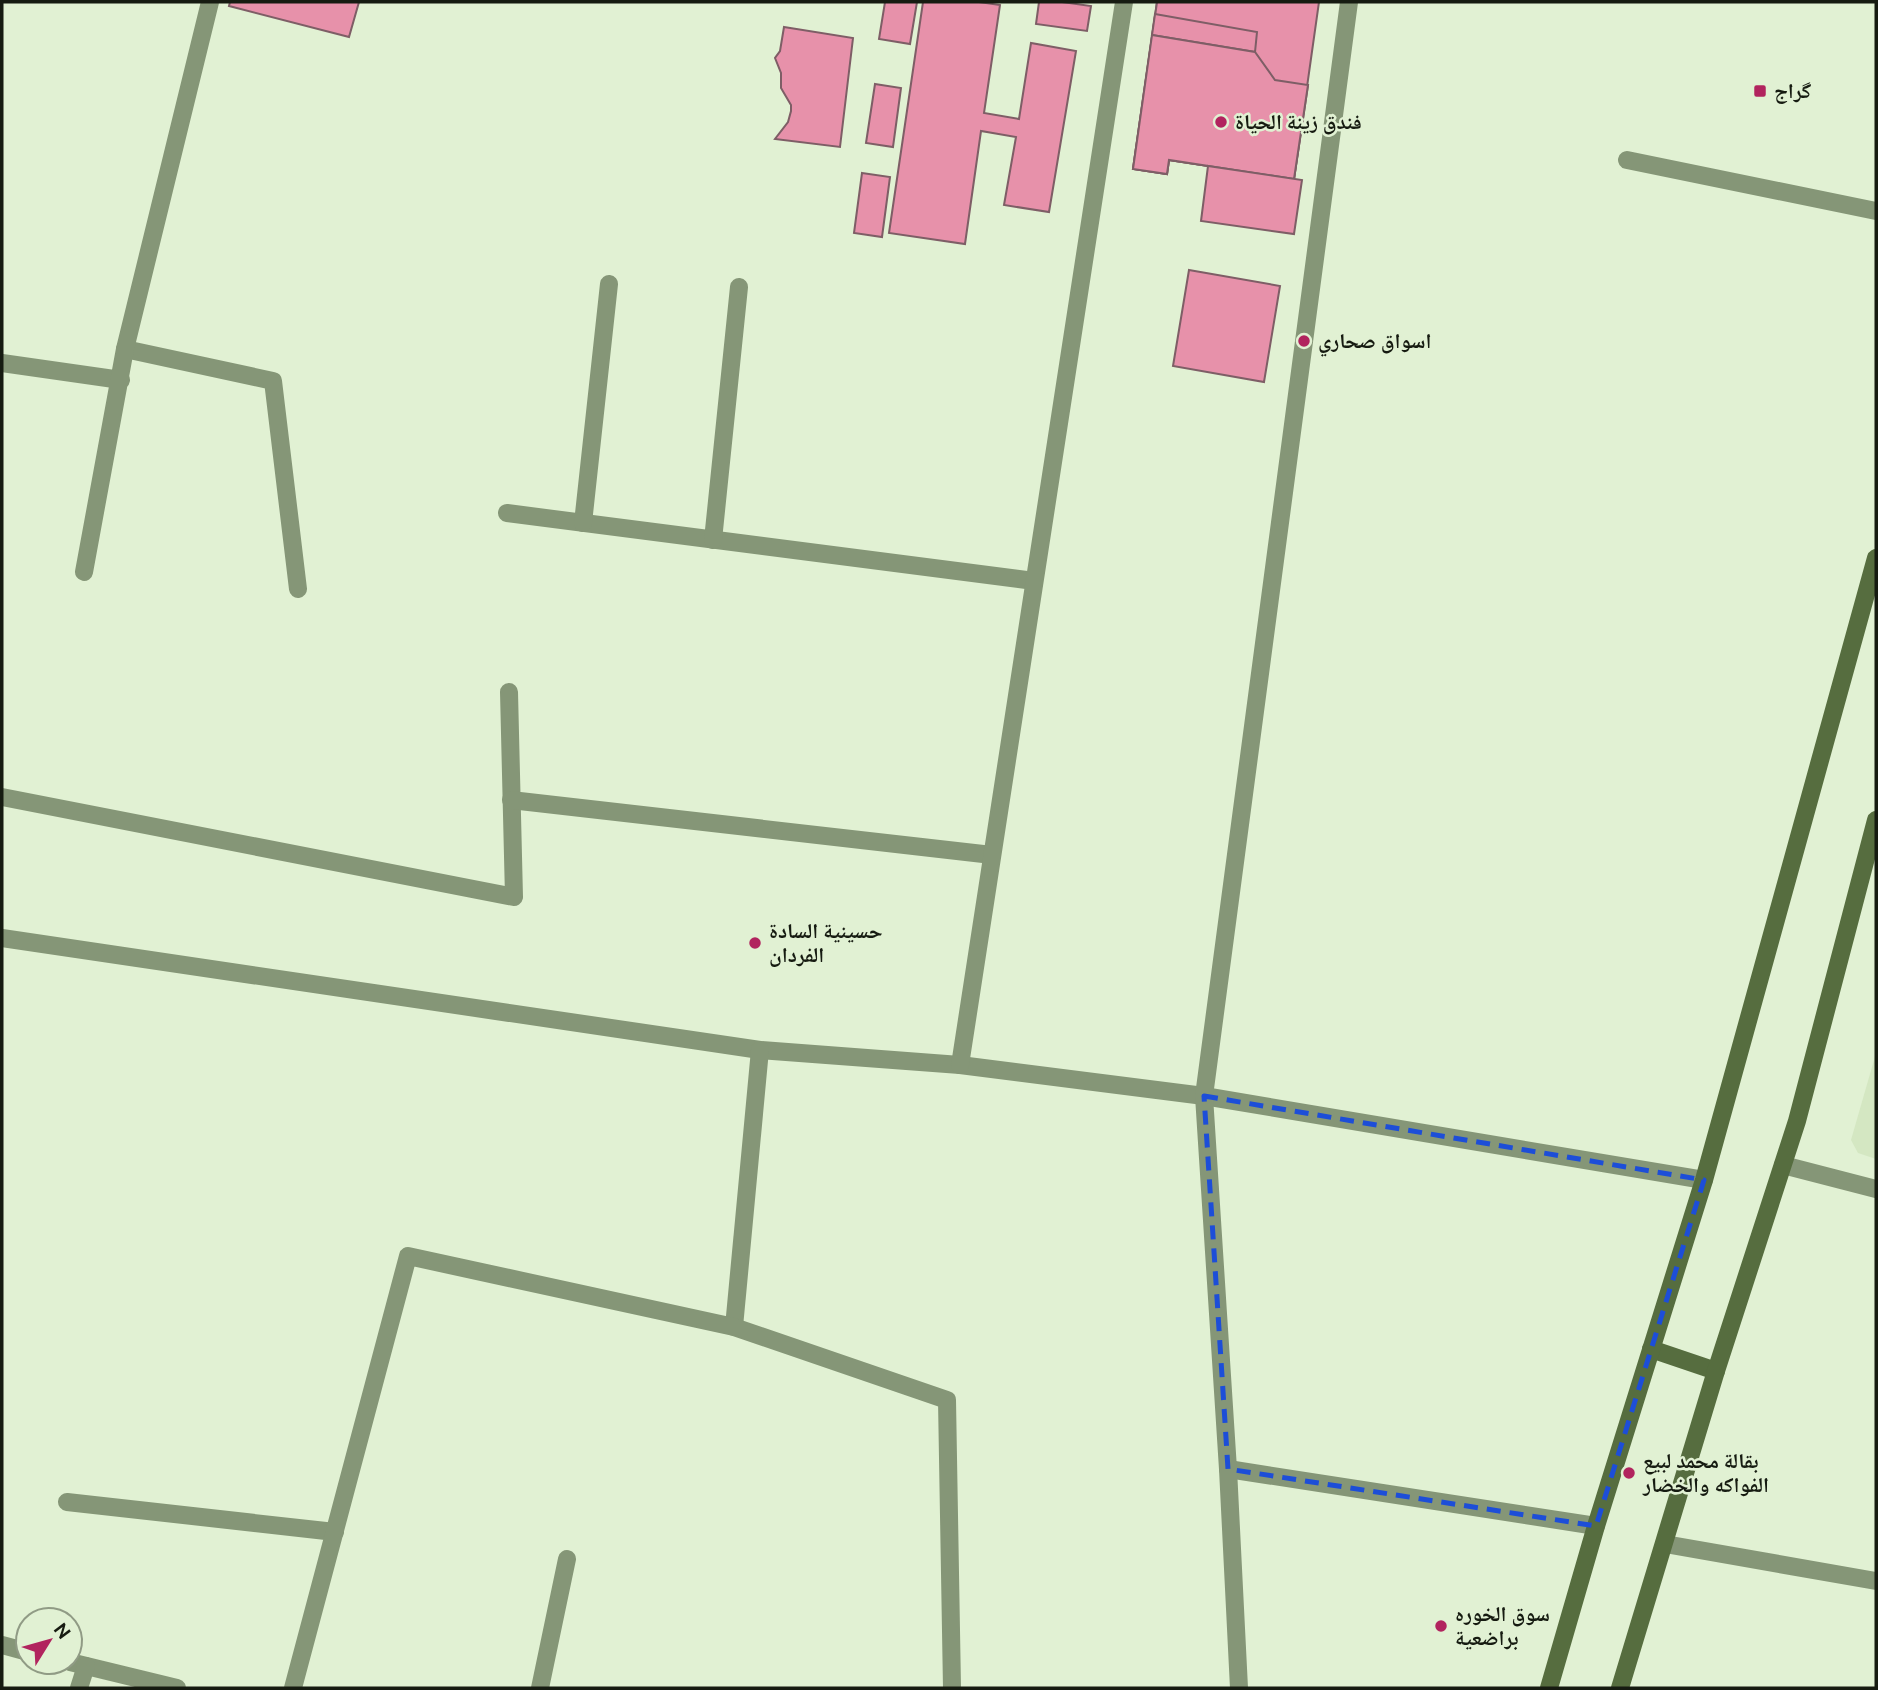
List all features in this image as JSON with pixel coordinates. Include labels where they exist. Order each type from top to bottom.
[{"type":"main road","points":[[1549,1688],[1596,1526],[1704,1180],[1876,558]]},
{"type":"main road","points":[[1620,1688],[1716,1371],[1797,1121],[1876,820]]},
{"type":"main road","points":[[1651,1349],[1716,1371]]},
{"type":"street","points":[[85,572],[125,349],[210,2]]},
{"type":"street","points":[[960,1065],[1124,2]]},
{"type":"street","points":[[1239,1688],[1204,1096],[1349,2]]},
{"type":"street","points":[[1627,160],[1876,211]]},
{"type":"street","points":[[583,523],[609,284]]},
{"type":"street","points":[[713,540],[739,287]]},
{"type":"street","points":[[125,349],[273,381],[298,589]]},
{"type":"street","points":[[2,363],[121,380]]},
{"type":"street","points":[[507,513],[1034,581]]},
{"type":"street","points":[[2,797],[514,897],[509,692]]},
{"type":"street","points":[[511,800],[992,855]]},
{"type":"street","points":[[2,938],[760,1050],[960,1065],[1204,1096],[1704,1180]]},
{"type":"street","points":[[734,1327],[760,1050]]},
{"type":"street","points":[[1783,1166],[1876,1189]]},
{"type":"street","points":[[293,1688],[408,1256],[734,1327],[947,1400],[952,1688]]},
{"type":"street","points":[[1228,1469],[1596,1526]]},
{"type":"street","points":[[67,1502],[335,1532]]},
{"type":"street","points":[[1665,1544],[1876,1581]]},
{"type":"street","points":[[540,1688],[567,1559]]},
{"type":"street","points":[[84,1665],[177,1688]]},
{"type":"highlighted area","points":[[1204,1096],[1704,1180],[1596,1526],[1228,1469]]},
{"type":"shaded area","points":[[1876,1053],[1876,1159],[1858,1153],[1851,1140]]},
{"type":"building","points":[[230,2],[359,2],[349,37],[229,6]]},
{"type":"building","points":[[885,2],[917,2],[910,44],[879,39]]},
{"type":"building","points":[[923,2],[979,2],[1000,5],[984,113],[1019,119],[1031,43],[1076,51],[1049,212],[1004,205],[1016,137],[981,131],[965,244],[889,233]]},
{"type":"building","points":[[1039,2],[1091,6],[1087,31],[1036,24]]},
{"type":"building","name":"فندق زينة الحياة","points":[[1157,2],[1262,2],[1255,52],[1275,80],[1308,85],[1294,179],[1169,160],[1167,174],[1133,169]]},
{"type":"building","name":"فندق زينة الحياة","points":[[1157,2],[1319,2],[1294,179],[1169,160],[1167,174],[1133,169]]},
{"type":"building","points":[[1155,14],[1257,32],[1255,52],[1152,35]]},
{"type":"building","points":[[784,27],[853,38],[840,147],[775,139],[788,122],[791,111],[791,105],[781,88],[781,73],[775,58],[780,51]]},
{"type":"building","name":"فندق زينة الحياة","points":[[1152,35],[1255,52],[1275,80],[1308,85],[1294,179],[1169,160],[1167,174],[1133,169]]},
{"type":"building","points":[[875,84],[901,88],[893,147],[866,143]]},
{"type":"building","points":[[1208,166],[1302,180],[1294,234],[1201,221]]},
{"type":"building","points":[[862,173],[890,177],[882,237],[854,233]]},
{"type":"building","points":[[1189,270],[1280,286],[1264,382],[1173,366]]},
{"type":"place","name":"گراج","points":[[1760,91]]},
{"type":"place","name":"فندق زينة الحياة","points":[[1221,122]]},
{"type":"place","name":"اسواق صحاري","points":[[1304,341]]},
{"type":"place","name":"حسينية السادة الفردان","points":[[755,943]]},
{"type":"place","name":"بقالة محمد لبيع الفواكه والخضار","points":[[1629,1473]]},
{"type":"place","name":"سوق الخوره براضعية","points":[[1441,1626]]}]
